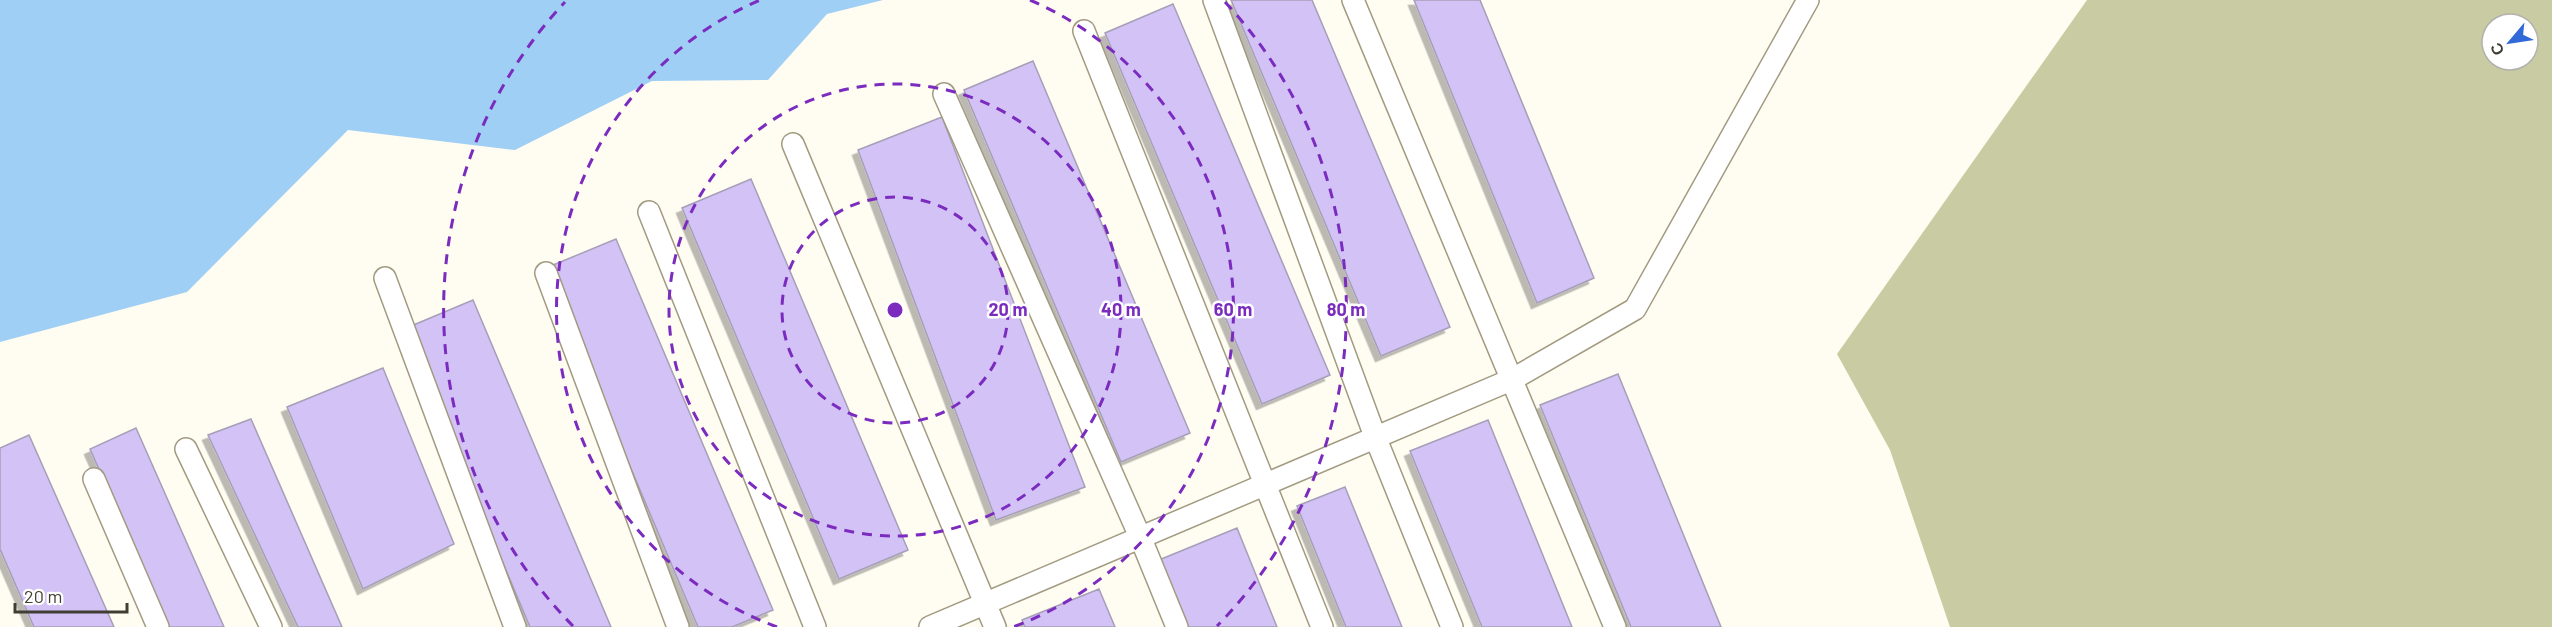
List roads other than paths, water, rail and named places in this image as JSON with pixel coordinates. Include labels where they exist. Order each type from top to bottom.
[{"type":"lane","points":[[1214,0],[1376,439],[1452,627]]},
{"type":"lane","points":[[1353,0],[1615,627]]},
{"type":"lane","points":[[930,627],[1513,379],[1635,309],[1808,0]]},
{"type":"lane","points":[[1084,31],[1322,627]]},
{"type":"lane","points":[[944,94],[1141,539],[1177,627]]},
{"type":"lane","points":[[793,144],[995,627]]},
{"type":"lane","points":[[649,212],[815,627]]},
{"type":"lane","points":[[546,273],[678,627]]},
{"type":"lane","points":[[385,278],[515,627]]},
{"type":"lane","points":[[186,449],[271,627]]},
{"type":"lane","points":[[94,479],[158,627]]},
{"type":"water","points":[[0,0],[883,0],[827,14],[768,80],[652,81],[515,150],[348,130],[187,292],[0,342]]}]
